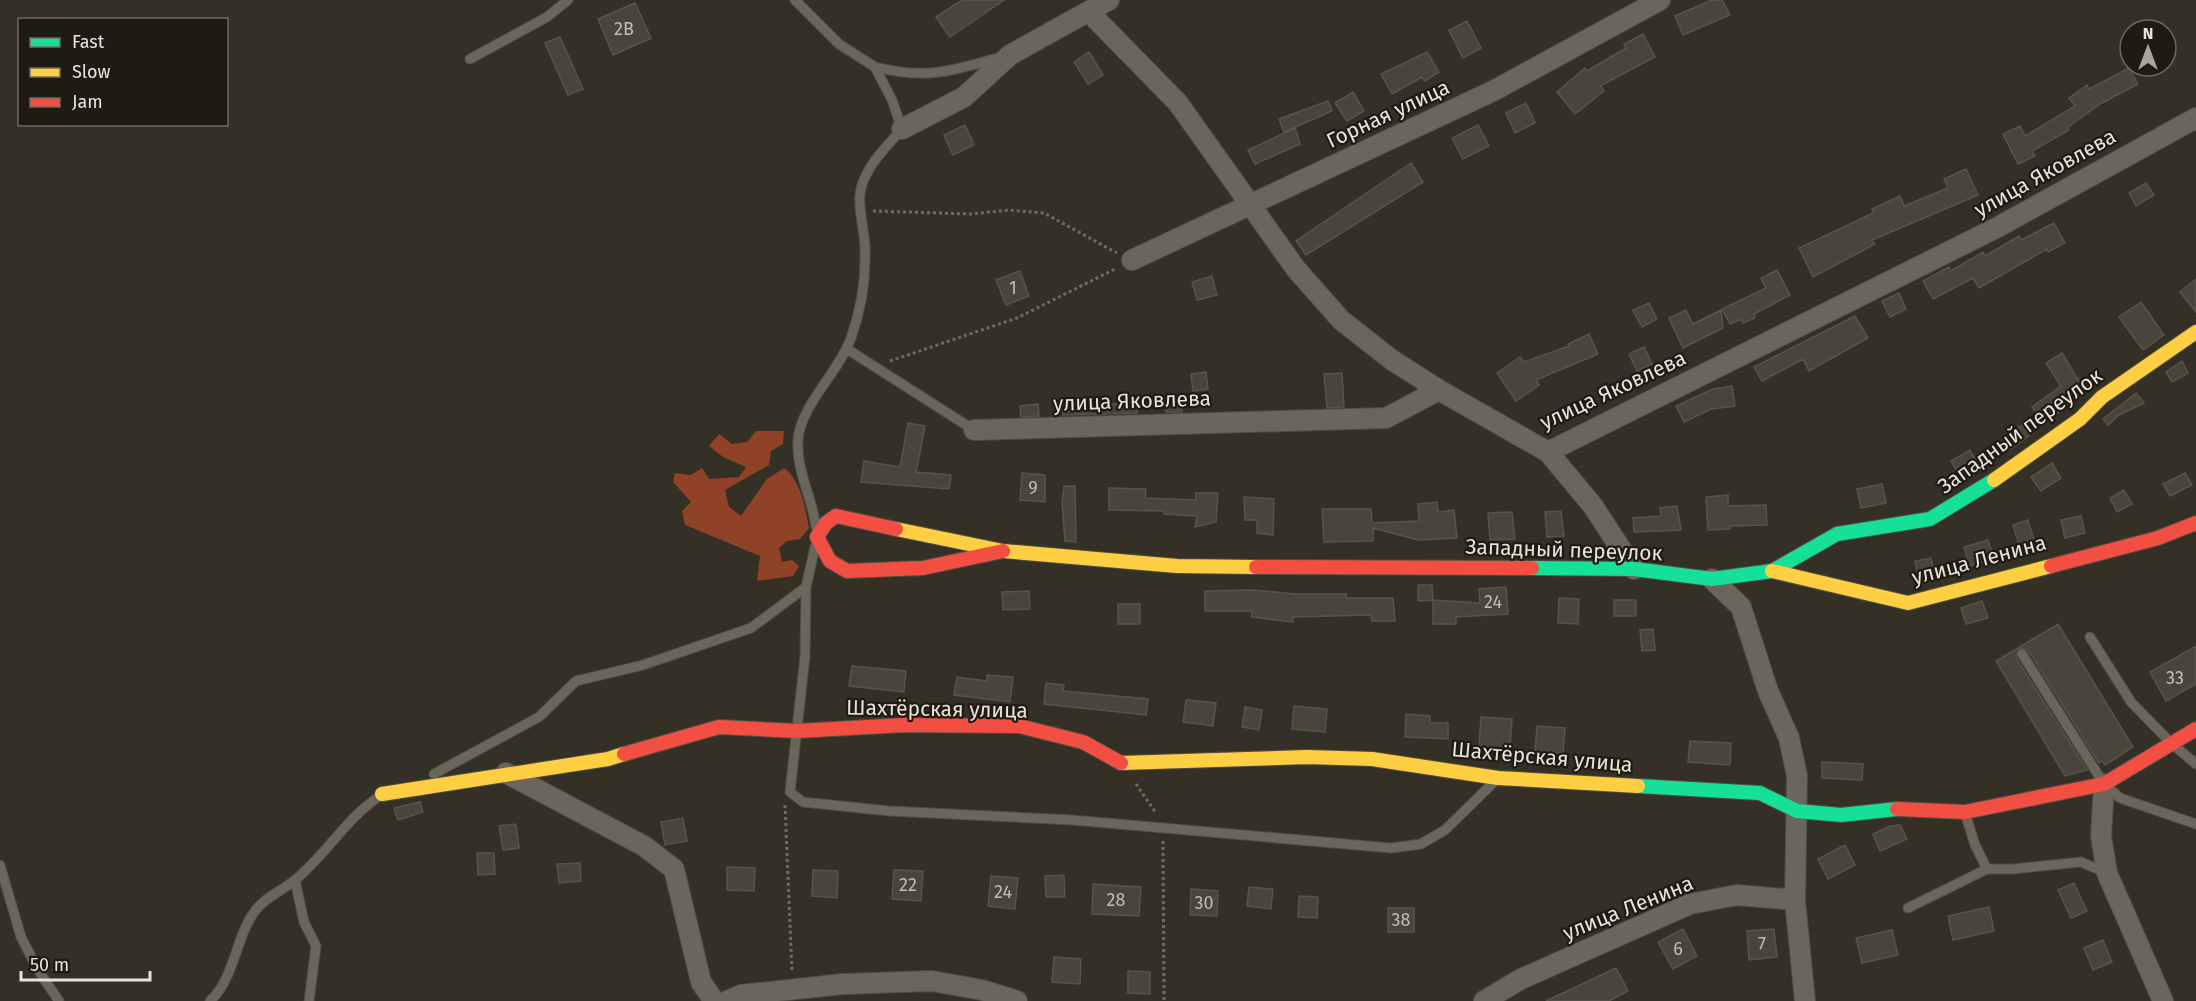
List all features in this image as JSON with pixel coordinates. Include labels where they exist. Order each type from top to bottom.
[{"type":"street","points":[[902,129],[964,97],[1010,55],[1109,0]]},
{"type":"street","name":"Горная улица","points":[[1132,261],[1493,91],[1660,0]]},
{"type":"street","points":[[1089,12],[1178,104],[1296,269],[1341,320],[1392,360],[1439,390]]},
{"type":"street","name":"улица Яковлева","points":[[974,430],[1386,418],[1439,390],[1548,452],[1998,227],[2196,118]]},
{"type":"street","name":"Западный переулок","points":[[824,509],[1003,551],[1177,566],[1634,569],[1712,579],[1772,571],[1837,534],[1930,519],[1982,489],[2080,419],[2102,398],[2196,333]]},
{"type":"street","points":[[1548,452],[1593,506],[1634,569]]},
{"type":"street","points":[[817,537],[826,523],[824,509]]},
{"type":"street","name":"улица Ленина","points":[[1772,571],[1908,603],[2158,538],[2196,523]]},
{"type":"street","name":"Западный переулок","points":[[817,537],[830,561],[847,572],[923,568],[1003,551]]},
{"type":"street","points":[[1712,579],[1741,607],[1768,691],[1789,738],[1797,776],[1795,900],[1805,1001]]},
{"type":"street","name":"Шахтёрская улица","points":[[382,794],[608,759],[694,732],[719,727],[797,731],[904,725],[1019,726],[1083,742],[1122,764],[1307,757],[1361,759],[1498,778],[1760,793],[1797,811],[1841,815],[1910,808],[1965,812],[2104,784],[2196,729]]},
{"type":"street","points":[[506,773],[644,846],[674,869],[701,982],[714,1001]]},
{"type":"street","points":[[2104,784],[2101,836],[2108,873],[2163,1001]]},
{"type":"street","name":"улица Ленина","points":[[1486,999],[1521,979],[1690,904],[1737,895],[1795,900]]},
{"type":"street","points":[[728,1001],[741,995],[843,984],[932,981],[982,990],[1012,1000]]},
{"type":"lane","points":[[470,59],[548,17],[568,0]]},
{"type":"lane","points":[[795,0],[839,44],[874,67],[902,74],[935,75],[1010,55]]},
{"type":"lane","points":[[874,67],[892,100],[902,129],[874,161],[860,194],[865,249],[861,299],[847,349],[805,418],[798,437],[798,465],[803,486],[824,509],[806,587],[805,656],[790,792],[802,802],[889,811],[1165,828],[1390,848],[1420,844],[1445,830],[1498,778]]},
{"type":"lane","points":[[847,349],[974,430]]},
{"type":"lane","points":[[409,788],[539,717],[576,681],[643,664],[751,628],[806,587]]},
{"type":"lane","points":[[2090,637],[2131,702],[2171,743],[2196,764]]},
{"type":"lane","points":[[2022,654],[2104,784],[2120,798],[2196,824]]},
{"type":"lane","points":[[210,1001],[223,986],[245,929],[255,910],[278,890],[295,880],[363,808],[382,794]]},
{"type":"lane","points":[[1965,812],[1975,845],[1988,869]]},
{"type":"lane","points":[[1908,908],[1988,869],[2013,870],[2081,862],[2108,873]]},
{"type":"lane","points":[[0,865],[21,937],[38,970],[60,1001]]},
{"type":"lane","points":[[295,880],[304,922],[316,946],[309,1001]]},
{"type":"path","points":[[862,210],[971,214],[1009,210],[1044,213],[1132,261]]},
{"type":"path","points":[[876,366],[1017,318],[1132,261]]},
{"type":"path","points":[[1122,764],[1165,828],[1163,840],[1164,1001]]},
{"type":"path","points":[[790,792],[785,805],[793,989]]},
{"type":"shaded area","points":[[756,431],[784,431],[783,444],[771,451],[769,465],[725,490],[729,507],[741,516],[767,479],[784,468],[790,473],[798,487],[809,528],[800,539],[787,541],[779,548],[782,562],[792,560],[799,566],[793,576],[757,581],[760,556],[685,525],[682,511],[691,502],[673,482],[675,473],[691,475],[702,468],[709,479],[739,477],[746,467],[723,457],[709,446],[719,434],[732,444],[747,442]]},
{"type":"building","points":[[962,0],[1004,0],[950,37],[936,17]]},
{"type":"building","points":[[1712,0],[1722,0],[1730,15],[1683,35],[1675,16]]},
{"type":"building","points":[[635,3],[651,38],[613,55],[598,19]]},
{"type":"building","points":[[1467,21],[1481,48],[1463,58],[1449,30]]},
{"type":"building","points":[[1643,34],[1655,57],[1600,86],[1604,91],[1575,114],[1557,92],[1585,68],[1587,71],[1626,48],[1624,44]]},
{"type":"building","points":[[560,37],[583,89],[568,95],[545,43]]},
{"type":"building","points":[[1089,52],[1103,75],[1088,84],[1074,62]]},
{"type":"building","points":[[1427,52],[1439,72],[1425,81],[1422,77],[1392,94],[1381,74]]},
{"type":"building","points":[[2118,74],[2118,78],[2135,78],[2138,84],[2100,104],[2068,127],[2069,130],[2032,151],[2035,156],[2018,164],[2003,134],[2020,126],[2025,136],[2075,106],[2069,98],[2087,85],[2089,89]]},
{"type":"building","points":[[1353,92],[1364,111],[1347,121],[1335,103]]},
{"type":"building","points":[[1328,101],[1332,111],[1284,132],[1279,119]]},
{"type":"building","points":[[1526,103],[1535,123],[1515,133],[1506,113]]},
{"type":"building","points":[[965,125],[974,145],[953,155],[944,135]]},
{"type":"building","points":[[1478,125],[1489,146],[1463,159],[1452,138]]},
{"type":"building","points":[[1295,128],[1300,144],[1255,164],[1248,150]]},
{"type":"building","points":[[1411,163],[1423,182],[1306,255],[1296,241]]},
{"type":"building","points":[[1966,169],[1978,195],[1872,240],[1875,244],[1813,277],[1799,248],[1873,213],[1872,209],[1900,196],[1904,206],[1948,188],[1944,179]]},
{"type":"building","points":[[2146,183],[2154,195],[2136,206],[2129,193]]},
{"type":"building","points":[[2054,223],[2065,243],[2048,252],[2047,249],[1979,288],[1973,278],[1933,299],[1923,281],[1949,267],[1951,271],[1983,252],[1985,256],[2019,236],[2021,240]]},
{"type":"building","points":[[1777,270],[1790,295],[1754,314],[1755,318],[1743,323],[1742,319],[1730,324],[1722,309],[1766,288],[1761,278]]},
{"type":"building","points":[[1020,271],[1029,296],[1006,305],[996,280]]},
{"type":"building","points":[[1212,276],[1217,295],[1197,300],[1192,282]]},
{"type":"building","points":[[2196,279],[2196,312],[2180,292]]},
{"type":"building","points":[[1899,293],[1906,309],[1890,317],[1882,301]]},
{"type":"building","points":[[2141,302],[2164,335],[2143,350],[2119,317]]},
{"type":"building","points":[[1649,303],[1657,319],[1642,327],[1633,310]]},
{"type":"building","points":[[1686,310],[1693,324],[1721,310],[1723,328],[1683,348],[1669,318]]},
{"type":"building","points":[[1855,316],[1868,338],[1809,371],[1803,359],[1762,381],[1754,367]]},
{"type":"building","points":[[1589,334],[1598,354],[1536,380],[1539,385],[1516,401],[1497,373],[1520,357],[1524,362],[1569,346],[1568,344]]},
{"type":"building","points":[[1644,347],[1652,364],[1637,371],[1629,354]]},
{"type":"building","points":[[2062,353],[2085,391],[2044,424],[2032,407],[2061,386],[2046,363]]},
{"type":"building","points":[[2182,361],[2188,373],[2172,382],[2166,372]]},
{"type":"building","points":[[1206,372],[1208,389],[1193,391],[1191,374]]},
{"type":"building","points":[[1342,373],[1344,407],[1327,408],[1324,374]]},
{"type":"building","points":[[1732,386],[1735,406],[1711,409],[1684,422],[1676,406],[1713,389]]},
{"type":"building","points":[[2136,393],[2144,403],[2119,415],[2108,425],[2103,419]]},
{"type":"building","points":[[1181,396],[1182,412],[1166,412],[1165,398]]},
{"type":"building","points":[[1038,404],[1039,416],[1021,417],[1020,406]]},
{"type":"building","points":[[1137,404],[1137,413],[1063,415],[1063,405]]},
{"type":"building","points":[[908,423],[925,426],[916,472],[951,475],[949,489],[861,482],[864,461],[900,467]]},
{"type":"building","points":[[2022,425],[2030,435],[2011,449],[2003,438]]},
{"type":"building","points":[[1970,450],[1981,470],[1963,481],[1951,461]]},
{"type":"building","points":[[2052,463],[2061,478],[2041,491],[2031,477]]},
{"type":"building","points":[[1022,473],[1045,475],[1045,502],[1020,500]]},
{"type":"building","points":[[2185,473],[2192,485],[2170,496],[2163,484]]},
{"type":"building","points":[[1882,484],[1886,503],[1861,508],[1857,489]]},
{"type":"building","points":[[1064,486],[1075,486],[1076,542],[1065,541],[1062,502]]},
{"type":"building","points":[[1109,488],[1146,489],[1145,498],[1196,500],[1196,493],[1218,493],[1216,522],[1195,527],[1197,516],[1164,514],[1164,511],[1109,510]]},
{"type":"building","points":[[2124,490],[2132,504],[2117,512],[2110,498]]},
{"type":"building","points":[[1728,495],[1728,506],[1766,505],[1767,525],[1730,526],[1730,529],[1708,530],[1706,497]]},
{"type":"building","points":[[1244,497],[1274,499],[1273,535],[1257,533],[1257,520],[1245,520]]},
{"type":"building","points":[[1437,502],[1438,512],[1454,510],[1457,538],[1418,540],[1373,528],[1373,541],[1324,542],[1322,509],[1371,509],[1372,523],[1419,521],[1418,504]]},
{"type":"building","points":[[1677,506],[1681,530],[1634,532],[1633,518],[1661,516],[1660,508]]},
{"type":"building","points":[[1561,511],[1564,536],[1547,537],[1545,512]]},
{"type":"building","points":[[1512,512],[1515,539],[1490,540],[1488,513]]},
{"type":"building","points":[[2081,516],[2085,533],[2065,538],[2061,520]]},
{"type":"building","points":[[2028,520],[2036,547],[2021,551],[2013,525]]},
{"type":"building","points":[[1988,540],[1994,559],[1969,566],[1964,547]]},
{"type":"building","points":[[1931,558],[1935,577],[1919,580],[1915,561]]},
{"type":"building","points":[[1418,585],[1432,585],[1433,600],[1418,601]]},
{"type":"building","points":[[1506,587],[1508,614],[1456,617],[1456,624],[1433,624],[1433,600],[1480,603],[1479,589]]},
{"type":"building","points":[[1254,590],[1294,594],[1346,594],[1346,598],[1393,598],[1395,621],[1372,621],[1371,615],[1293,617],[1293,622],[1252,617],[1252,611],[1205,611],[1205,591]]},
{"type":"building","points":[[1029,591],[1030,609],[1003,610],[1002,592]]},
{"type":"building","points":[[1559,598],[1579,599],[1578,624],[1558,623]]},
{"type":"building","points":[[1614,600],[1636,600],[1636,616],[1614,616]]},
{"type":"building","points":[[1982,601],[1988,618],[1966,624],[1961,608]]},
{"type":"building","points":[[1118,604],[1140,604],[1140,624],[1118,624]]},
{"type":"building","points":[[2058,624],[2133,747],[2105,765],[2102,761],[2099,763],[2028,650],[2019,648],[2016,658],[2087,770],[2065,776],[1996,661]]},
{"type":"building","points":[[1653,629],[1655,650],[1642,651],[1640,630]]},
{"type":"building","points":[[2196,646],[2196,684],[2166,701],[2150,672]]},
{"type":"building","points":[[852,666],[906,671],[904,692],[849,686]]},
{"type":"building","points":[[987,675],[1013,677],[1010,702],[954,695],[957,677],[987,681]]},
{"type":"building","points":[[1046,683],[1064,685],[1063,691],[1148,699],[1146,715],[1044,704]]},
{"type":"building","points":[[1186,700],[1216,703],[1213,726],[1183,722]]},
{"type":"building","points":[[1294,706],[1327,709],[1325,732],[1292,729]]},
{"type":"building","points":[[1245,707],[1262,710],[1259,730],[1242,727]]},
{"type":"building","points":[[1406,714],[1430,716],[1430,723],[1448,723],[1448,739],[1405,737]]},
{"type":"building","points":[[1481,717],[1512,719],[1510,749],[1479,747]]},
{"type":"building","points":[[1537,726],[1565,728],[1563,753],[1535,751]]},
{"type":"building","points":[[1690,741],[1731,743],[1730,765],[1688,762]]},
{"type":"building","points":[[1822,762],[1863,764],[1862,780],[1822,778]]},
{"type":"building","points":[[420,802],[423,812],[398,820],[394,808]]},
{"type":"building","points":[[683,818],[687,841],[665,845],[661,822]]},
{"type":"building","points":[[516,824],[519,848],[503,850],[499,826]]},
{"type":"building","points":[[1900,825],[1907,839],[1880,851],[1873,834],[1890,826]]},
{"type":"building","points":[[1845,845],[1855,865],[1828,879],[1818,859]]},
{"type":"building","points":[[477,853],[494,853],[495,874],[478,875]]},
{"type":"building","points":[[580,863],[581,881],[559,883],[557,864]]},
{"type":"building","points":[[727,867],[755,868],[754,891],[727,890]]},
{"type":"building","points":[[813,870],[838,871],[837,898],[812,896]]},
{"type":"building","points":[[894,870],[923,871],[921,901],[892,899]]},
{"type":"building","points":[[1064,875],[1065,897],[1046,897],[1045,876]]},
{"type":"building","points":[[991,876],[1018,878],[1015,909],[988,906]]},
{"type":"building","points":[[2074,883],[2087,911],[2071,918],[2058,890]]},
{"type":"building","points":[[1093,884],[1141,887],[1139,916],[1092,914]]},
{"type":"building","points":[[1249,887],[1273,889],[1271,909],[1247,906]]},
{"type":"building","points":[[1191,889],[1218,891],[1217,916],[1190,915]]},
{"type":"building","points":[[1299,896],[1318,897],[1317,918],[1298,917]]},
{"type":"building","points":[[1989,907],[1994,931],[1953,940],[1948,916]]},
{"type":"building","points":[[1388,908],[1414,908],[1414,932],[1388,932]]},
{"type":"building","points":[[1683,929],[1697,956],[1673,969],[1658,942]]},
{"type":"building","points":[[1774,929],[1777,957],[1749,960],[1747,931]]},
{"type":"building","points":[[1892,930],[1898,955],[1862,963],[1856,938]]},
{"type":"building","points":[[2103,940],[2112,962],[2093,970],[2084,948]]},
{"type":"building","points":[[1054,957],[1081,959],[1080,984],[1052,982]]},
{"type":"building","points":[[1616,968],[1628,991],[1609,1001],[1546,1001]]},
{"type":"building","points":[[1128,971],[1150,972],[1150,994],[1128,993]]},
{"type":"traffic: fast","points":[[1532,568],[1634,569],[1712,579],[1772,571],[1837,534],[1930,519],[1994,480]]},
{"type":"traffic: fast","points":[[1638,786],[1760,793],[1797,811],[1841,815],[1897,809]]},
{"type":"traffic: slow","points":[[1994,480],[2080,419],[2102,397],[2196,332]]},
{"type":"traffic: slow","points":[[896,529],[1003,551],[1177,566],[1256,567]]},
{"type":"traffic: slow","points":[[1772,571],[1908,603],[2051,566]]},
{"type":"traffic: slow","points":[[382,794],[608,759],[624,754]]},
{"type":"traffic: slow","points":[[1121,763],[1307,757],[1372,759],[1498,778],[1638,786]]},
{"type":"traffic: jam","points":[[896,529],[836,516],[826,523],[817,537],[830,561],[847,571],[923,568],[1003,551]]},
{"type":"traffic: jam","points":[[2051,566],[2158,538],[2196,523]]},
{"type":"traffic: jam","points":[[1256,567],[1532,568]]},
{"type":"traffic: jam","points":[[624,754],[719,727],[797,731],[904,725],[1019,726],[1083,742],[1121,763]]},
{"type":"traffic: jam","points":[[1897,809],[1965,812],[2104,784],[2196,729]]}]
